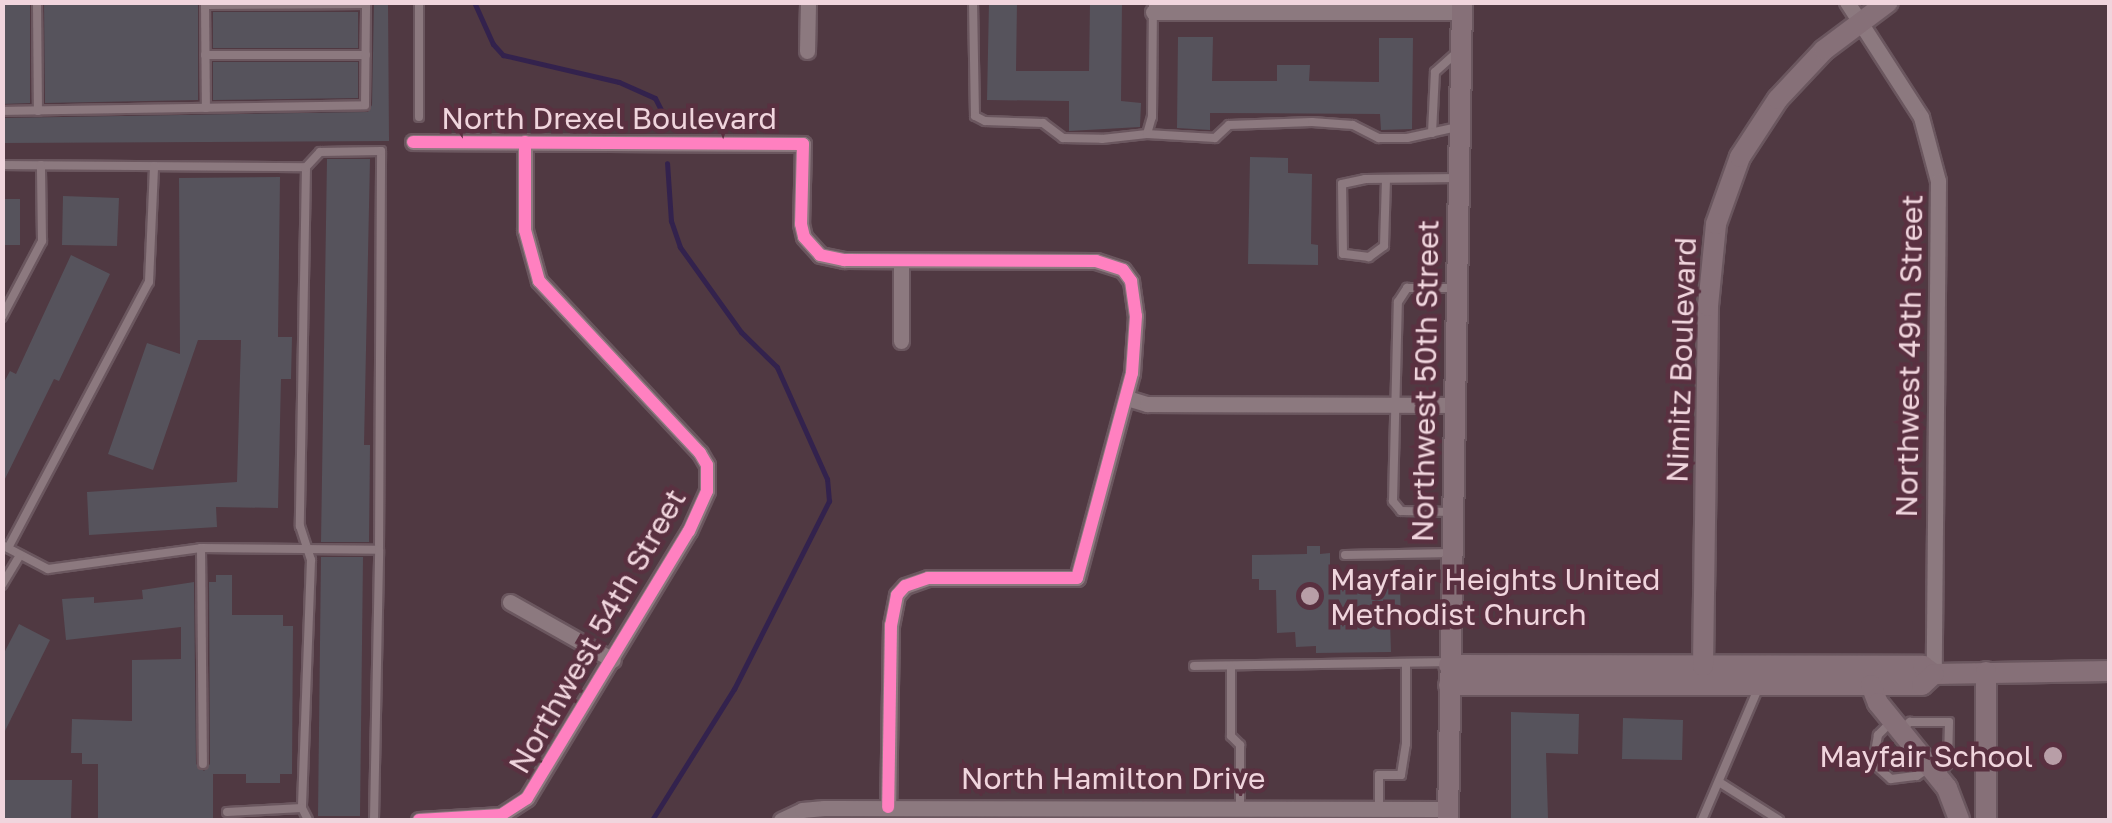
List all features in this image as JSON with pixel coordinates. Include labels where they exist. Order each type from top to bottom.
[{"type":"street","points":[[808,2],[808,51]]},
{"type":"street","name":"Northwest 49th Street","points":[[1847,2],[1921,117],[1938,181],[1934,674]]},
{"type":"street","name":"Nimitz Boulevard","points":[[1703,666],[1708,306],[1716,224],[1731,178],[1764,118],[1801,72],[1888,2]]},
{"type":"street","points":[[1153,7],[1462,7]]},
{"type":"street","name":"Northwest 50th Street","points":[[1448,815],[1462,7]]},
{"type":"street","name":"North Drexel Boulevard","points":[[413,142],[803,144],[801,224],[811,247],[832,259],[1096,261],[1123,270],[1136,296],[1135,344],[1127,398]]},
{"type":"street","name":"Northwest 54th Street","points":[[419,820],[501,815],[527,798],[689,531],[702,506],[709,478],[700,453],[539,280],[525,230],[525,142]]},
{"type":"street","points":[[901,261],[901,341]]},
{"type":"street","points":[[888,808],[891,625],[897,595],[905,586],[928,578],[1077,578],[1127,398],[1147,404],[1456,404]]},
{"type":"street","points":[[510,602],[612,660]]},
{"type":"street","points":[[1449,671],[1703,666],[1758,676],[1923,666],[1934,674],[2110,671]]},
{"type":"street","points":[[1449,671],[1758,676],[1871,685],[1922,685],[1934,674]]},
{"type":"street","points":[[1986,672],[1986,820]]},
{"type":"street","points":[[1871,685],[1874,697],[1934,772],[1959,820]]},
{"type":"street","name":"North Hamilton Drive","points":[[780,820],[802,810],[888,808],[1379,809],[1448,815]]},
{"type":"lane","points":[[38,2],[38,110]]},
{"type":"lane","points":[[418,117],[420,2]]},
{"type":"lane","points":[[974,2],[975,116],[985,120],[1043,123],[1063,138],[1141,138],[1147,134],[1215,138],[1229,124],[1272,122],[1353,125],[1379,138],[1460,126]]},
{"type":"lane","points":[[2,111],[38,110],[206,108],[365,105],[366,3],[205,4],[206,108]]},
{"type":"lane","points":[[1147,134],[1152,117],[1153,7]]},
{"type":"lane","points":[[1432,132],[1436,72],[1461,48]]},
{"type":"lane","points":[[205,55],[366,55]]},
{"type":"lane","points":[[308,820],[302,808],[309,548],[300,526],[306,168],[320,152],[382,151],[374,820]]},
{"type":"lane","points":[[2,164],[306,168]]},
{"type":"lane","points":[[2,317],[42,241],[41,165]]},
{"type":"lane","points":[[154,166],[149,282],[5,546],[48,569],[201,548],[378,550]]},
{"type":"lane","points":[[1386,179],[1384,246],[1369,257],[1343,254],[1342,184],[1386,179],[1459,178]]},
{"type":"lane","points":[[1453,512],[1401,511],[1393,501],[1394,403],[1398,302],[1407,288],[1458,288]]},
{"type":"lane","points":[[201,548],[204,764]]},
{"type":"lane","points":[[1346,555],[1452,552]]},
{"type":"lane","points":[[2,585],[20,555]]},
{"type":"lane","points":[[1194,666],[1406,665],[1449,671]]},
{"type":"lane","points":[[1379,809],[1379,775],[1401,775],[1406,744],[1406,665]]},
{"type":"lane","points":[[1231,666],[1231,736],[1240,745],[1240,808]]},
{"type":"lane","points":[[1702,820],[1753,708],[1758,676]]},
{"type":"lane","points":[[1910,722],[1949,722],[1948,764],[1934,772],[1892,779],[1873,763],[1878,734],[1910,722]]},
{"type":"lane","points":[[1720,782],[1778,820]]},
{"type":"lane","points":[[226,812],[302,808]]},
{"type":"building","points":[[2,2],[30,2],[30,103],[2,104]]},
{"type":"building","points":[[44,2],[198,2],[198,100],[45,103]]},
{"type":"building","points":[[374,2],[388,2],[389,141],[2,143],[2,118],[368,112],[372,105]]},
{"type":"building","points":[[989,2],[1017,2],[1016,71],[1089,71],[1090,2],[1122,2],[1121,101],[1141,103],[1140,127],[1069,131],[1069,101],[987,100]]},
{"type":"building","points":[[213,12],[358,12],[358,48],[213,48]]},
{"type":"building","points":[[1178,37],[1213,37],[1212,81],[1277,81],[1277,65],[1310,65],[1309,81],[1379,82],[1379,38],[1413,38],[1412,129],[1381,130],[1380,114],[1210,113],[1210,130],[1177,128]]},
{"type":"building","points":[[213,62],[358,62],[358,98],[213,100]]},
{"type":"building","points":[[1250,157],[1288,158],[1288,173],[1312,174],[1311,244],[1318,245],[1318,265],[1248,264]]},
{"type":"building","points":[[327,159],[370,159],[364,445],[370,445],[369,542],[321,542]]},
{"type":"building","points":[[280,177],[278,337],[292,337],[291,379],[281,379],[278,508],[216,507],[217,527],[89,535],[87,492],[237,482],[241,340],[198,340],[153,470],[108,454],[147,343],[180,354],[179,178]]},
{"type":"building","points":[[63,196],[119,198],[117,246],[62,245]]},
{"type":"building","points":[[5,199],[20,199],[20,245],[2,245]]},
{"type":"building","points":[[71,255],[110,274],[59,381],[54,379],[2,485],[2,386],[10,371],[16,374]]},
{"type":"building","name":"Mayfair Heights United Methodist Church","points":[[1307,546],[1320,546],[1320,554],[1330,553],[1330,581],[1351,581],[1351,590],[1400,588],[1401,620],[1390,621],[1391,652],[1316,653],[1316,646],[1296,647],[1295,632],[1277,633],[1276,590],[1259,590],[1259,579],[1252,579],[1252,555],[1307,554]]},
{"type":"building","points":[[321,557],[363,557],[360,816],[318,816]]},
{"type":"building","points":[[216,575],[232,575],[232,615],[283,615],[283,626],[293,626],[292,774],[280,774],[280,783],[246,783],[246,774],[213,774],[213,820],[98,820],[98,764],[82,764],[82,753],[71,753],[72,719],[132,721],[132,660],[181,659],[181,627],[66,640],[62,599],[94,597],[94,603],[143,599],[142,590],[194,582],[196,764],[204,771],[210,764],[209,582],[216,582]]},
{"type":"building","points":[[19,624],[50,640],[2,737],[2,657]]},
{"type":"building","points":[[1511,712],[1579,714],[1578,754],[1546,753],[1548,818],[1511,818]]},
{"type":"building","points":[[1623,718],[1683,720],[1682,760],[1622,759]]},
{"type":"building","points":[[2,780],[72,780],[71,820],[2,820]]},
{"type":"waterway","points":[[474,2],[493,44],[503,55],[619,82],[655,98],[668,124]]},
{"type":"waterway","points":[[652,820],[734,689],[829,501],[827,479],[777,367],[741,332],[680,247],[671,221],[667,163]]},
{"type":"cycle path","points":[[413,142],[803,144],[801,224],[804,237],[820,255],[844,260],[1096,261],[1123,270],[1131,281],[1136,316],[1132,373],[1077,578],[928,578],[905,586],[897,595],[891,625],[888,807]]},
{"type":"cycle path","points":[[419,820],[501,815],[527,798],[689,531],[707,491],[707,465],[700,453],[539,281],[525,230],[525,142]]},
{"type":"place","name":"Mayfair Heights United Methodist Church","points":[[1310,596]]},
{"type":"place","name":"Mayfair School","points":[[2053,756]]}]
